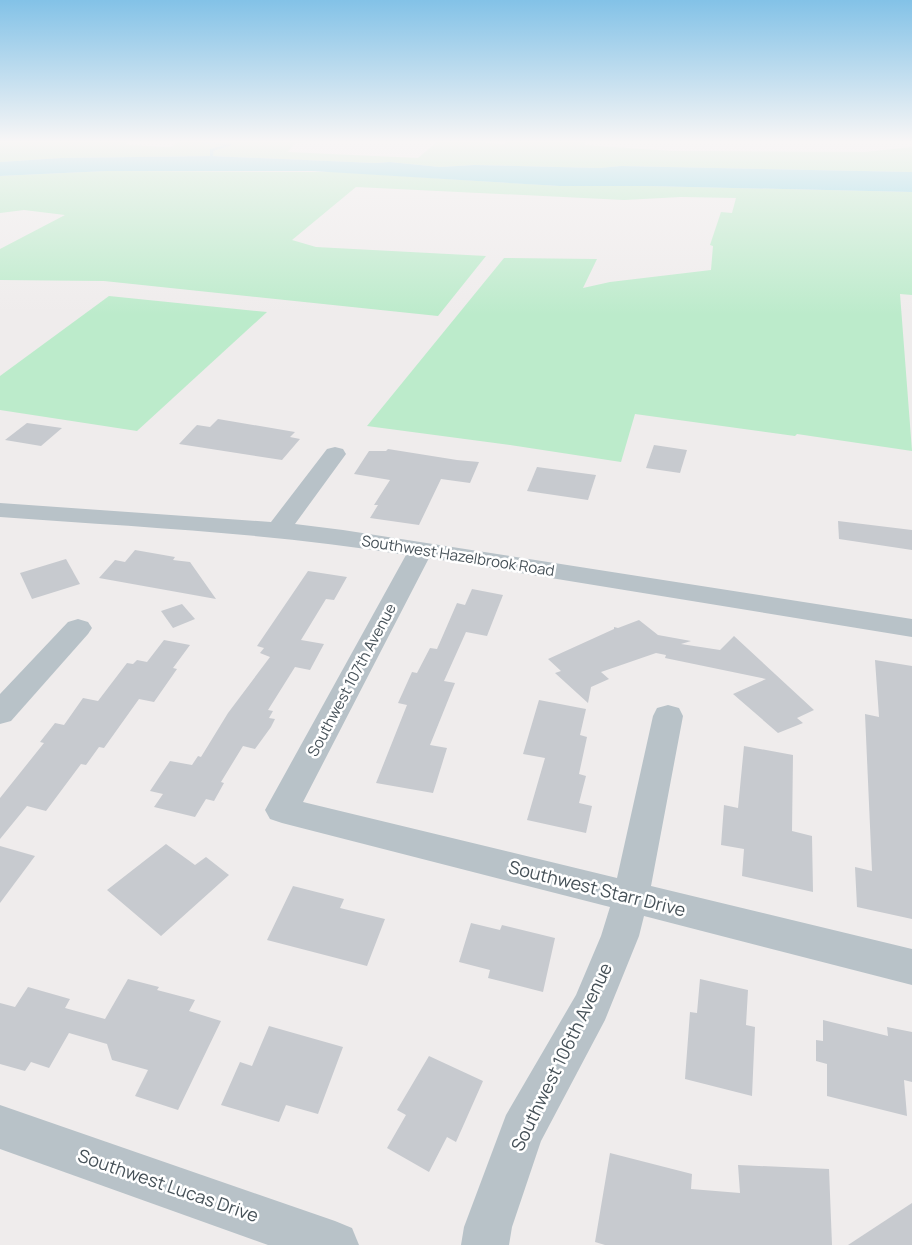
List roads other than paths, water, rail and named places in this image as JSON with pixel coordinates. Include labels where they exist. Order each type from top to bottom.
[{"type":"street","points":[[278,530],[336,454]]},
{"type":"street","name":"Southwest Hazelbrook Road","points":[[0,510],[278,530],[343,538],[912,628]]},
{"type":"street","name":"Southwest 107th Avenue","points":[[282,810],[421,550]]},
{"type":"street","points":[[0,713],[78,628]]},
{"type":"street","name":"Southwest 106th Avenue","points":[[485,1245],[488,1227],[522,1130],[591,1007],[620,936],[630,898],[668,716]]},
{"type":"street","name":"Southwest Starr Drive","points":[[282,810],[912,967]]},
{"type":"street","name":"Southwest Lucas Drive","points":[[0,1127],[336,1245]]}]
